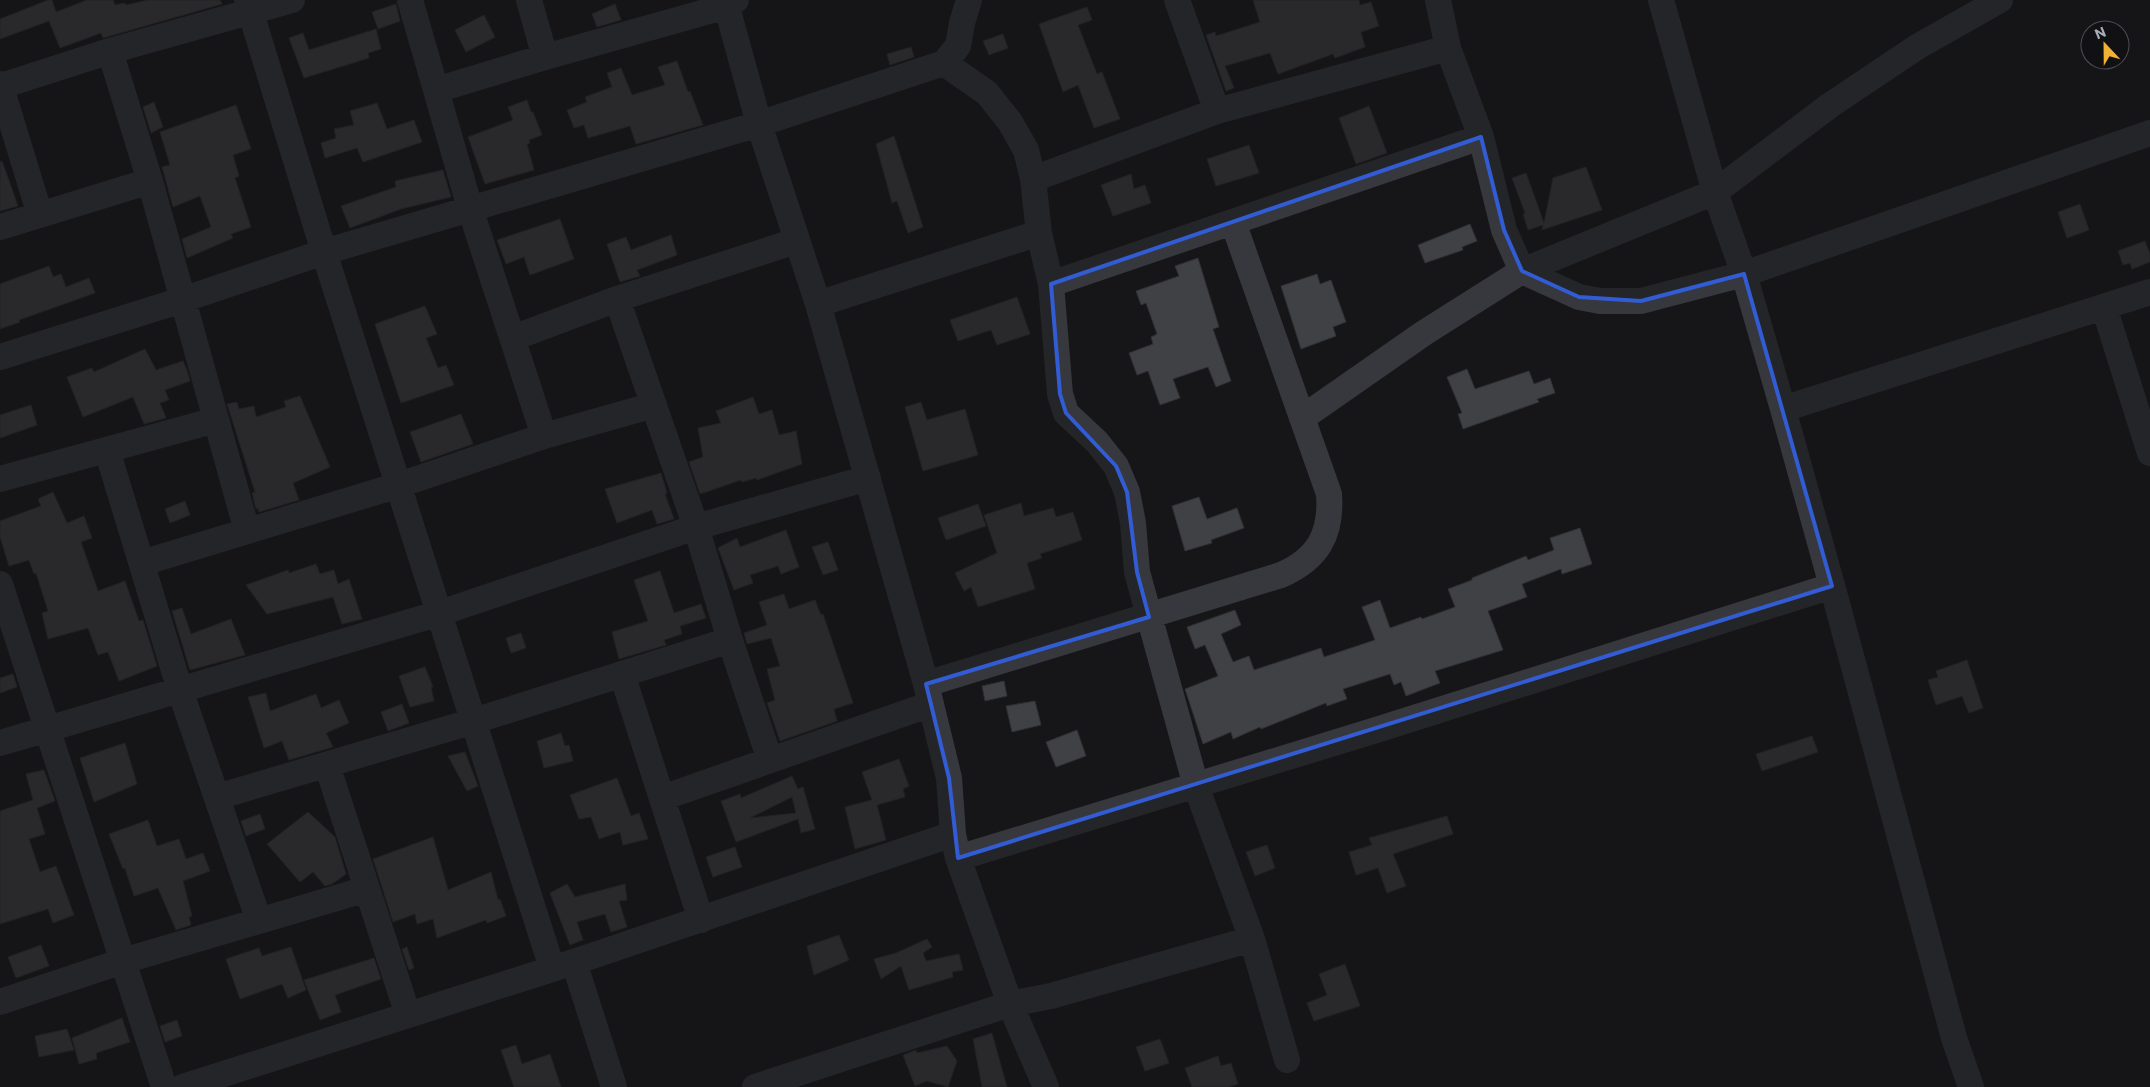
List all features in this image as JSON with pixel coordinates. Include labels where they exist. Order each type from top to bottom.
[{"type":"street","points":[[40,215],[0,85],[249,6],[292,0]]},
{"type":"street","points":[[410,0],[470,208],[544,436]]},
{"type":"street","points":[[529,0],[545,56]]},
{"type":"street","points":[[0,357],[182,300],[324,252],[759,124],[944,63],[958,46],[962,24],[970,0]]},
{"type":"street","points":[[1177,0],[1217,111]]},
{"type":"street","points":[[1438,0],[1448,48],[1481,137],[1504,230],[1522,271],[1579,297],[1600,301],[1641,301],[1744,274],[2150,133]]},
{"type":"street","points":[[1661,0],[1715,192],[1744,274],[1783,409],[1951,1029],[1971,1087]]},
{"type":"street","points":[[1302,418],[1424,333],[1522,271],[1715,192],[1829,106],[1916,47],[2000,0]]},
{"type":"street","points":[[436,90],[729,2],[759,124],[818,304],[928,694],[949,778],[956,846],[1010,1004],[1046,1087]]},
{"type":"street","points":[[249,6],[324,252],[474,721],[563,965],[614,1087]]},
{"type":"street","points":[[1033,179],[1217,111],[1448,48]]},
{"type":"street","points":[[110,51],[150,181],[247,531]]},
{"type":"street","points":[[944,63],[987,93],[1010,122],[1026,150],[1033,179],[1039,233],[1051,284],[1060,394],[1066,413],[1097,442],[1116,466],[1127,492],[1133,523],[1136,572],[1196,786],[1252,939],[1287,1060]]},
{"type":"street","points":[[1051,284],[1481,137]]},
{"type":"street","points":[[0,227],[150,181]]},
{"type":"street","points":[[662,798],[770,760],[928,694],[1149,617],[1281,575],[1306,561],[1316,550],[1328,523],[1328,494],[1233,222]]},
{"type":"street","points":[[818,304],[1039,233]]},
{"type":"street","points":[[513,338],[617,299],[796,241]]},
{"type":"street","points":[[1783,409],[2150,292]]},
{"type":"street","points":[[617,299],[696,527],[730,640],[770,760]]},
{"type":"street","points":[[2104,306],[2150,453]]},
{"type":"street","points":[[142,563],[399,485],[544,436],[654,405]]},
{"type":"street","points":[[0,479],[216,420]]},
{"type":"street","points":[[107,450],[180,690],[259,921]]},
{"type":"street","points":[[0,743],[440,613],[696,527],[868,478]]},
{"type":"street","points":[[0,584],[123,961],[182,1086],[701,920],[956,846],[1196,786],[1832,586]]},
{"type":"street","points":[[217,797],[474,721],[730,640]]},
{"type":"street","points":[[622,674],[701,920]]},
{"type":"street","points":[[327,765],[408,1015]]},
{"type":"street","points":[[0,1002],[123,961],[367,889]]},
{"type":"street","points":[[755,1087],[1010,1004],[1052,996],[1252,939]]},
{"type":"highlighted area","points":[[1481,137],[1504,230],[1522,271],[1579,297],[1641,301],[1744,274],[1832,586],[958,858],[949,778],[926,684],[1149,617],[1137,572],[1127,492],[1116,466],[1066,413],[1060,394],[1051,284]]},
{"type":"building","points":[[52,0],[56,12],[87,0],[113,0],[115,5],[125,3],[126,5],[148,0],[220,0],[222,4],[103,38],[101,33],[60,48],[49,21],[0,39],[0,19]]},
{"type":"building","points":[[1253,0],[1359,0],[1360,5],[1371,2],[1379,26],[1361,32],[1365,47],[1335,58],[1333,54],[1278,74],[1270,53],[1225,66],[1234,88],[1226,91],[1206,35],[1215,32],[1216,36],[1260,22]]},
{"type":"building","points":[[396,4],[400,21],[378,29],[372,12]]},
{"type":"building","points":[[615,4],[621,20],[597,27],[592,14]]},
{"type":"building","points":[[1087,7],[1092,20],[1078,25],[1097,74],[1102,72],[1120,119],[1094,128],[1078,85],[1063,92],[1039,24]]},
{"type":"building","points":[[484,15],[495,37],[466,52],[455,30]]},
{"type":"building","points":[[376,29],[381,49],[368,53],[369,58],[304,78],[289,38],[303,33],[309,50]]},
{"type":"building","points":[[1003,34],[1008,48],[989,55],[983,41]]},
{"type":"building","points":[[911,47],[914,57],[890,65],[887,54]]},
{"type":"building","points":[[677,61],[703,125],[636,144],[630,126],[588,138],[584,125],[574,128],[567,110],[587,102],[585,97],[612,87],[607,73],[621,68],[632,95],[665,85],[658,67]]},
{"type":"building","points":[[527,100],[542,135],[529,140],[530,143],[527,144],[534,170],[485,184],[468,137],[513,120],[508,107]]},
{"type":"building","points":[[154,102],[163,127],[151,133],[143,107]]},
{"type":"building","points":[[377,103],[387,129],[414,120],[422,142],[363,162],[357,148],[325,158],[321,143],[336,138],[334,129],[354,125],[350,111]]},
{"type":"building","points":[[236,105],[251,149],[233,155],[239,176],[235,178],[251,227],[231,234],[233,238],[187,258],[182,239],[211,227],[200,196],[173,207],[162,167],[170,165],[160,132]]},
{"type":"building","points":[[1369,106],[1387,153],[1356,164],[1339,118]]},
{"type":"building","points":[[894,136],[923,227],[908,233],[897,201],[892,203],[876,144]]},
{"type":"building","points":[[1249,145],[1259,173],[1216,186],[1207,159]]},
{"type":"building","points":[[2,161],[18,206],[0,211],[0,162]]},
{"type":"building","points":[[1586,167],[1602,210],[1542,230],[1543,225],[1528,230],[1523,214],[1525,213],[1512,178],[1526,173],[1544,223],[1553,178]]},
{"type":"building","points":[[443,170],[451,197],[401,209],[350,228],[341,206],[396,187],[395,181]]},
{"type":"building","points":[[1131,174],[1134,189],[1145,185],[1151,203],[1113,216],[1101,185]]},
{"type":"building","points":[[2080,204],[2089,230],[2067,238],[2058,212]]},
{"type":"building","points":[[560,219],[574,259],[530,275],[524,257],[506,264],[497,240]]},
{"type":"building","points":[[1470,224],[1477,241],[1462,247],[1463,250],[1425,263],[1418,245]]},
{"type":"building","points":[[671,235],[677,255],[637,270],[640,276],[620,282],[607,244],[626,237],[631,250]]},
{"type":"building","points":[[2145,241],[2150,254],[2150,262],[2132,269],[2130,263],[2123,265],[2118,251]]},
{"type":"building","points":[[1198,258],[1219,327],[1213,329],[1231,381],[1216,387],[1208,367],[1173,379],[1180,398],[1160,405],[1148,371],[1137,375],[1129,353],[1153,344],[1151,337],[1157,334],[1146,303],[1141,305],[1136,291],[1179,276],[1175,266]]},
{"type":"building","points":[[49,266],[53,277],[61,274],[66,287],[89,278],[95,293],[19,320],[20,322],[0,329],[0,284]]},
{"type":"building","points":[[1317,274],[1320,284],[1331,280],[1346,322],[1333,327],[1336,336],[1301,349],[1281,286]]},
{"type":"building","points":[[1017,297],[1030,334],[997,345],[991,330],[958,341],[950,320]]},
{"type":"building","points":[[425,306],[437,334],[426,338],[438,368],[446,365],[454,385],[401,403],[375,324]]},
{"type":"building","points":[[145,349],[156,370],[183,361],[187,370],[190,381],[165,390],[169,400],[160,403],[166,418],[144,424],[133,397],[83,417],[67,377],[92,368],[94,372]]},
{"type":"building","points":[[1467,369],[1475,389],[1529,371],[1534,384],[1550,378],[1555,393],[1537,399],[1539,402],[1463,429],[1458,414],[1462,413],[1447,377]]},
{"type":"building","points":[[300,396],[330,467],[293,483],[299,500],[259,512],[258,508],[256,509],[252,493],[255,492],[227,404],[237,402],[239,409],[254,406],[256,417],[286,407],[284,401]]},
{"type":"building","points":[[753,397],[759,414],[772,410],[779,435],[796,431],[802,464],[757,480],[756,478],[742,482],[741,480],[700,494],[689,462],[703,457],[698,428],[721,423],[716,411]]},
{"type":"building","points":[[921,402],[927,420],[965,409],[978,455],[923,471],[905,407]]},
{"type":"building","points":[[31,405],[37,425],[0,438],[0,415]]},
{"type":"building","points":[[461,414],[473,444],[421,462],[410,432]]},
{"type":"building","points":[[661,473],[667,493],[665,494],[674,519],[657,524],[652,510],[617,523],[605,489]]},
{"type":"building","points":[[53,492],[67,523],[84,516],[92,538],[81,542],[98,591],[125,581],[139,621],[143,620],[157,666],[119,681],[108,652],[98,655],[88,628],[48,639],[42,613],[48,611],[36,573],[34,574],[29,560],[9,566],[0,537],[0,521],[41,506],[38,499]]},
{"type":"building","points":[[1199,497],[1207,519],[1237,508],[1244,528],[1211,540],[1212,543],[1185,551],[1172,506]]},
{"type":"building","points":[[185,501],[190,515],[170,523],[165,509]]},
{"type":"building","points":[[1021,503],[1024,516],[1053,508],[1056,517],[1073,512],[1082,540],[1040,554],[1042,558],[1027,563],[1035,589],[978,607],[971,587],[964,591],[955,573],[997,553],[984,515]]},
{"type":"building","points":[[978,504],[986,526],[946,540],[938,518]]},
{"type":"building","points":[[1580,528],[1592,564],[1562,574],[1561,569],[1522,584],[1527,597],[1488,611],[1503,650],[1435,671],[1440,683],[1406,696],[1401,682],[1394,685],[1390,674],[1343,689],[1347,699],[1327,706],[1326,703],[1233,739],[1231,732],[1203,744],[1185,689],[1218,676],[1205,645],[1195,649],[1187,627],[1235,610],[1241,625],[1221,634],[1233,662],[1249,656],[1254,670],[1321,648],[1324,657],[1375,640],[1362,607],[1380,600],[1390,628],[1421,617],[1422,619],[1455,607],[1448,589],[1526,556],[1528,560],[1554,550],[1550,538]]},
{"type":"building","points":[[786,530],[799,567],[781,574],[778,566],[750,575],[753,583],[734,590],[718,548],[737,538],[740,547]]},
{"type":"building","points":[[828,542],[838,570],[823,575],[812,547]]},
{"type":"building","points":[[316,564],[320,574],[334,570],[338,584],[349,579],[362,619],[342,624],[333,597],[267,614],[246,585],[288,570],[289,573]]},
{"type":"building","points":[[660,571],[674,613],[701,604],[706,618],[680,626],[682,634],[664,640],[666,645],[619,659],[612,632],[648,621],[634,580]]},
{"type":"building","points":[[784,594],[789,609],[815,600],[821,615],[823,614],[853,703],[834,709],[837,721],[780,741],[767,703],[775,700],[767,669],[780,666],[771,638],[747,644],[744,633],[767,625],[759,602]]},
{"type":"building","points":[[182,608],[191,634],[231,619],[245,655],[190,670],[172,611]]},
{"type":"building","points":[[521,633],[526,648],[511,653],[506,638]]},
{"type":"building","points":[[1967,660],[1983,708],[1969,713],[1962,696],[1936,705],[1928,680],[1938,677],[1936,671]]},
{"type":"building","points":[[425,667],[433,687],[431,687],[434,701],[410,707],[399,676]]},
{"type":"building","points":[[13,674],[17,687],[0,693],[0,678]]},
{"type":"building","points":[[1004,681],[1007,696],[985,701],[982,686]]},
{"type":"building","points":[[266,693],[270,711],[316,694],[321,708],[339,700],[349,723],[326,733],[333,747],[289,760],[282,741],[264,748],[248,697]]},
{"type":"building","points":[[1035,701],[1041,725],[1012,732],[1006,706]]},
{"type":"building","points":[[402,704],[409,723],[388,731],[381,712]]},
{"type":"building","points":[[1077,730],[1086,756],[1056,767],[1046,742]]},
{"type":"building","points":[[561,733],[565,746],[569,745],[573,761],[544,768],[537,741]]},
{"type":"building","points":[[1812,736],[1818,752],[1762,771],[1756,754]]},
{"type":"building","points":[[125,743],[137,784],[94,802],[80,758]]},
{"type":"building","points":[[465,752],[478,786],[467,791],[448,756]]},
{"type":"building","points":[[899,759],[909,786],[903,789],[905,797],[877,805],[886,840],[855,849],[845,807],[872,800],[862,772]]},
{"type":"building","points":[[44,770],[55,801],[37,808],[45,834],[29,839],[40,872],[56,866],[74,915],[53,923],[48,909],[0,924],[0,811],[33,800],[26,774]]},
{"type":"building","points":[[792,776],[798,789],[803,787],[815,829],[801,833],[798,819],[736,842],[721,801],[740,794],[741,798]],"holes":[[[792,797],[796,813],[750,818]]]},
{"type":"building","points":[[617,778],[631,816],[639,813],[648,839],[623,845],[620,832],[599,839],[591,817],[579,819],[570,795]]},
{"type":"building","points":[[308,812],[335,837],[346,874],[332,884],[325,886],[313,872],[300,882],[267,844]]},
{"type":"building","points":[[260,814],[265,829],[246,836],[241,821]]},
{"type":"building","points":[[1447,816],[1453,834],[1393,854],[1406,886],[1387,893],[1378,868],[1356,875],[1349,852],[1372,845],[1369,838]]},
{"type":"building","points":[[148,820],[157,846],[179,839],[186,859],[203,853],[210,871],[183,881],[192,916],[189,917],[191,925],[176,930],[158,888],[134,896],[125,868],[123,869],[109,834]]},
{"type":"building","points":[[433,837],[448,890],[491,872],[498,900],[500,899],[506,916],[487,923],[486,920],[437,938],[433,919],[417,924],[415,914],[393,922],[373,859]]},
{"type":"building","points":[[1267,845],[1275,868],[1255,876],[1246,852]]},
{"type":"building","points":[[735,847],[742,867],[713,877],[706,857]]},
{"type":"building","points":[[567,884],[575,897],[625,884],[627,900],[619,901],[627,927],[611,932],[605,914],[577,922],[583,940],[570,945],[550,893]]},
{"type":"building","points":[[839,935],[849,960],[814,975],[807,946]]},
{"type":"building","points":[[927,939],[932,947],[923,953],[926,961],[959,954],[963,970],[952,972],[953,977],[909,990],[901,966],[881,979],[874,959],[896,953]]},
{"type":"building","points":[[41,945],[49,966],[16,978],[8,957]]},
{"type":"building","points":[[291,947],[306,990],[288,998],[282,984],[240,999],[226,959],[259,948],[262,956]]},
{"type":"building","points":[[407,947],[414,968],[409,970],[402,949]]},
{"type":"building","points":[[374,958],[381,979],[335,995],[341,1012],[320,1020],[304,980]]},
{"type":"building","points":[[1345,964],[1360,1006],[1314,1021],[1307,1003],[1327,995],[1319,974]]},
{"type":"building","points":[[122,1018],[130,1042],[96,1053],[97,1059],[79,1064],[72,1038]]},
{"type":"building","points":[[177,1020],[182,1036],[165,1042],[160,1026]]},
{"type":"building","points":[[67,1029],[74,1050],[39,1057],[35,1036]]},
{"type":"building","points":[[992,1033],[1007,1087],[982,1087],[973,1039]]},
{"type":"building","points":[[1160,1039],[1169,1063],[1145,1071],[1136,1047]]},
{"type":"building","points":[[516,1045],[522,1064],[550,1054],[561,1087],[514,1087],[501,1050]]},
{"type":"building","points":[[947,1046],[957,1061],[948,1087],[927,1081],[915,1086],[903,1055],[916,1050],[917,1053]]},
{"type":"building","points":[[1218,1056],[1221,1066],[1231,1063],[1238,1084],[1228,1087],[1192,1087],[1185,1068]]}]
